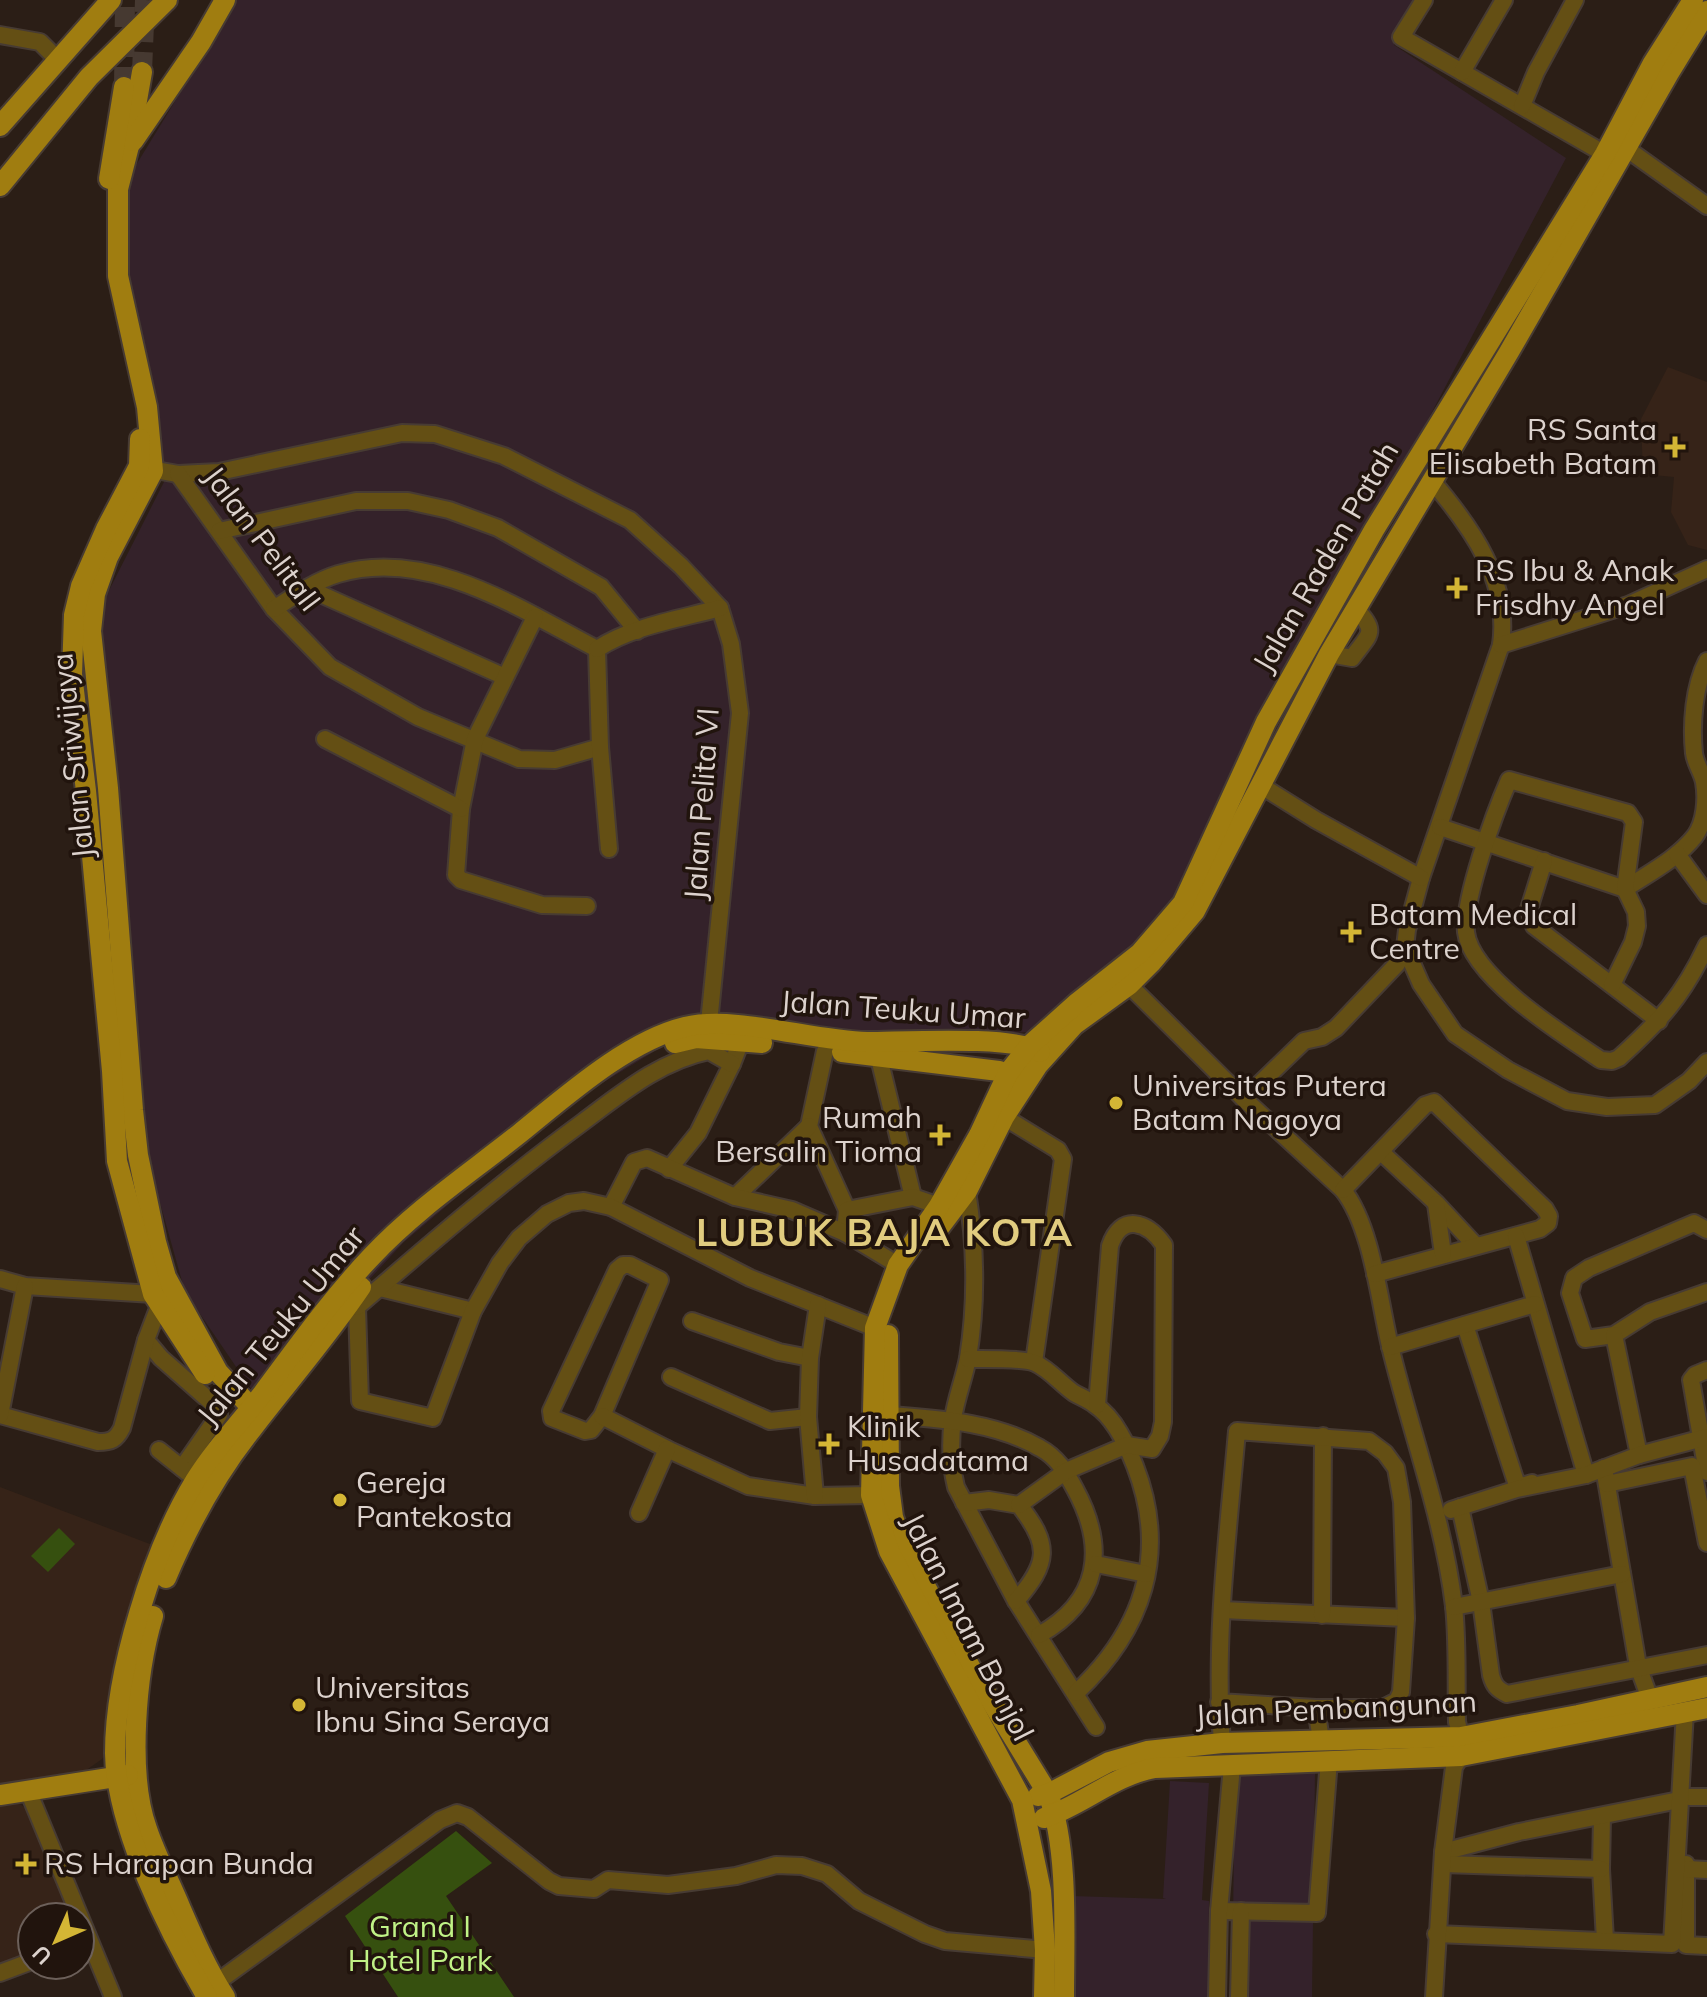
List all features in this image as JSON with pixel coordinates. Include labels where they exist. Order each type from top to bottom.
[{"type":"main road","points":[[59,57],[93,0]]},
{"type":"main road","points":[[0,126],[111,0]]},
{"type":"main road","points":[[0,186],[89,77],[167,0]]},
{"type":"main road","points":[[129,146],[201,42],[225,0]]},
{"type":"main road","name":"Jalan Raden Patah","points":[[1038,1051],[1129,985],[1195,911],[1329,654],[1627,149],[1693,0]]},
{"type":"main road","name":"Jalan Raden Patah","points":[[1017,1077],[1078,1002],[1140,953],[1183,903],[1266,722],[1374,530],[1605,154],[1661,68],[1707,11]]},
{"type":"main road","points":[[142,72],[118,189],[118,276],[147,407],[146,468]]},
{"type":"main road","name":"Jalan Sriwijaya","points":[[124,87],[107,194],[108,290],[138,405],[141,457],[146,468],[108,557],[91,614],[91,644],[113,858],[124,1110],[117,1161],[156,1300],[207,1377],[251,1418]]},
{"type":"main road","name":"Jalan Sriwijaya","points":[[146,468],[106,529],[81,586],[74,615],[72,674],[91,860],[124,1110],[138,1155],[166,1277],[218,1372],[251,1418]]},
{"type":"main road","points":[[1374,530],[1396,543]]},
{"type":"main road","points":[[91,860],[113,858]]},
{"type":"main road","name":"Jalan Teuku Umar","points":[[126,1775],[146,1639],[161,1591],[180,1545],[251,1418],[316,1320],[374,1254],[417,1215],[573,1090],[618,1058],[681,1028],[709,1023],[852,1042],[999,1041],[1038,1051]]},
{"type":"main road","name":"Jalan Teuku Umar","points":[[216,1992],[115,1753],[121,1687],[130,1644],[189,1473],[251,1418],[355,1303],[363,1283],[422,1225],[583,1096],[660,1047],[696,1038],[741,1041],[926,1061],[1017,1077]]},
{"type":"main road","name":"Jalan Imam Bonjol","points":[[1017,1077],[1004,1117],[967,1191],[923,1247],[906,1275],[892,1314],[888,1335],[891,1415],[889,1486],[893,1517],[904,1548],[972,1670],[1048,1794],[1056,1814],[1063,1893],[1064,1997]]},
{"type":"main road","name":"Jalan Imam Bonjol","points":[[1017,1077],[979,1135],[939,1206],[898,1265],[875,1328],[871,1495],[889,1551],[1022,1800],[1041,1891],[1044,1997]]},
{"type":"main road","name":"Jalan Pembangunan","points":[[1581,1724],[1650,1699],[1707,1687]]},
{"type":"main road","name":"Jalan Pembangunan","points":[[1029,1823],[1056,1814],[1142,1771],[1175,1766],[1329,1760],[1461,1746],[1581,1724],[1696,1709]]},
{"type":"main road","name":"Jalan Pembangunan","points":[[1022,1800],[1048,1794],[1109,1762],[1147,1751],[1222,1743],[1321,1740],[1461,1746]]},
{"type":"main road","points":[[0,1795],[29,1793],[126,1775]]},
{"type":"street","points":[[1424,0],[1401,37],[1605,154]]},
{"type":"street","points":[[1462,72],[1504,0]]},
{"type":"street","points":[[1522,106],[1536,72],[1575,0]]},
{"type":"street","points":[[0,35],[40,42],[59,57]]},
{"type":"street","points":[[1627,149],[1707,206]]},
{"type":"street","name":"Jalan Pelita VI","points":[[146,468],[178,474],[219,472],[402,433],[435,434],[504,456],[630,520],[681,566],[720,608],[731,644],[740,713],[709,1023]]},
{"type":"street","name":"Jalan PelitaII","points":[[178,474],[274,609],[330,667],[418,717],[519,759],[555,760],[600,747]]},
{"type":"street","points":[[1244,1099],[1304,1041],[1322,1037],[1336,1028],[1397,964],[1405,947],[1421,878],[1501,645],[1504,626],[1502,607],[1492,572],[1469,526],[1432,481]]},
{"type":"street","points":[[219,531],[356,501],[408,501],[449,510],[498,528],[601,587],[637,631]]},
{"type":"street","points":[[274,609],[307,588],[338,574],[366,569],[409,568],[433,572],[465,585],[597,649]]},
{"type":"street","points":[[1501,645],[1628,605],[1707,569]]},
{"type":"street","points":[[307,588],[505,677]]},
{"type":"street","points":[[597,649],[637,631],[720,608]]},
{"type":"street","points":[[535,617],[475,739],[461,809],[456,871],[461,880],[542,905],[587,906]]},
{"type":"street","points":[[597,649],[600,747],[609,849]]},
{"type":"street","points":[[1625,889],[1677,854],[1697,834],[1704,814],[1704,781],[1695,757],[1693,740],[1702,672],[1707,661]]},
{"type":"street","points":[[325,739],[461,809]]},
{"type":"street","points":[[1612,985],[1633,942],[1637,926],[1636,912],[1625,889],[1634,822],[1628,813],[1512,779],[1508,782],[1466,906],[1466,935],[1477,959],[1520,1003],[1601,1060],[1612,1061],[1659,1021],[1689,982],[1707,945]]},
{"type":"street","points":[[1260,785],[1421,878]]},
{"type":"street","points":[[1440,827],[1625,889]]},
{"type":"street","points":[[1677,854],[1707,895]]},
{"type":"street","points":[[1544,861],[1529,909],[1534,926],[1659,1021]]},
{"type":"street","points":[[1405,947],[1421,984],[1455,1034],[1508,1070],[1567,1101],[1607,1107],[1655,1105],[1689,1081],[1707,1062]]},
{"type":"street","points":[[1129,985],[1355,1204],[1375,1274],[1390,1347],[1437,1514],[1454,1607],[1457,1722],[1461,1746],[1454,1767],[1443,1858],[1434,1997]]},
{"type":"street","points":[[669,1169],[698,1133],[741,1041]]},
{"type":"street","points":[[732,1064],[709,1051],[687,1056],[625,1090],[447,1227],[380,1288],[355,1303],[360,1401],[433,1418],[473,1311],[500,1263],[519,1238],[547,1214],[569,1203],[584,1201],[611,1207],[750,1278],[875,1328]]},
{"type":"street","points":[[735,1197],[809,1126],[825,1051]]},
{"type":"street","points":[[879,1058],[913,1197]]},
{"type":"street","points":[[1343,1190],[1425,1105],[1434,1102],[1549,1216],[1548,1223],[1540,1229],[1375,1274]]},
{"type":"street","points":[[1004,1117],[1058,1150],[1063,1159],[1034,1362]]},
{"type":"street","points":[[809,1126],[847,1210],[845,1233]]},
{"type":"street","points":[[1381,1152],[1436,1203],[1476,1246]]},
{"type":"street","points":[[611,1207],[634,1162],[647,1158],[735,1197],[792,1210],[845,1233],[898,1265]]},
{"type":"street","points":[[967,1191],[975,1250],[968,1359],[953,1420],[952,1469],[956,1487],[1016,1601],[1096,1727]]},
{"type":"street","points":[[847,1210],[913,1197],[939,1206]]},
{"type":"street","points":[[1436,1203],[1443,1254]]},
{"type":"street","points":[[1707,1230],[1694,1223],[1589,1268],[1574,1278],[1570,1293],[1585,1339],[1614,1335],[1650,1312],[1707,1292]]},
{"type":"street","points":[[1019,1505],[1066,1471],[1127,1445],[1152,1449],[1160,1436],[1163,1422],[1164,1245],[1146,1226],[1131,1224],[1121,1227],[1113,1235],[1097,1405]]},
{"type":"street","points":[[1516,1236],[1585,1471]]},
{"type":"street","points":[[623,1265],[630,1265],[660,1280],[602,1416],[588,1431],[551,1416],[556,1399],[617,1270],[623,1265]]},
{"type":"street","points":[[0,1279],[25,1286],[156,1300],[122,1428],[118,1437],[110,1442],[98,1442],[0,1415],[25,1286]]},
{"type":"street","points":[[380,1288],[473,1311]]},
{"type":"street","points":[[1390,1347],[1535,1304]]},
{"type":"street","points":[[815,1496],[808,1417],[810,1358],[818,1305]]},
{"type":"street","points":[[692,1321],[779,1352],[810,1358]]},
{"type":"street","points":[[1465,1325],[1516,1482],[1522,1486],[1585,1471],[1606,1476],[1692,1466],[1707,1543]]},
{"type":"street","points":[[1614,1335],[1639,1455]]},
{"type":"street","points":[[146,1340],[161,1358],[219,1409],[219,1415],[189,1473],[159,1450]]},
{"type":"street","points":[[968,1359],[1034,1362],[1074,1393],[1097,1405],[1127,1445],[1149,1509],[1152,1555],[1138,1602],[1117,1649],[1076,1693]]},
{"type":"street","points":[[1707,1370],[1691,1380],[1704,1438],[1707,1472]]},
{"type":"street","points":[[671,1377],[770,1421],[808,1417]]},
{"type":"street","points":[[891,1415],[953,1420],[1008,1434],[1038,1447],[1066,1471],[1086,1509],[1096,1564],[1085,1593],[1066,1617],[1039,1635]]},
{"type":"street","points":[[602,1416],[748,1486],[815,1496],[871,1495]]},
{"type":"street","points":[[1219,1702],[1316,1708],[1383,1708],[1397,1701],[1401,1692],[1406,1618],[1402,1514],[1396,1468],[1385,1453],[1369,1441],[1237,1431],[1222,1610],[1219,1702],[1222,1743]]},
{"type":"street","points":[[1322,1615],[1323,1436]]},
{"type":"street","points":[[1606,1476],[1639,1455],[1704,1438]]},
{"type":"street","points":[[639,1513],[667,1449]]},
{"type":"street","points":[[1437,1514],[1585,1471]]},
{"type":"street","points":[[1606,1476],[1638,1666],[1650,1699]]},
{"type":"street","points":[[964,1503],[989,1500],[1019,1505],[1035,1525],[1043,1544],[1043,1559],[1031,1584],[1016,1601]]},
{"type":"street","points":[[1460,1507],[1481,1602],[1494,1685],[1507,1694],[1638,1666],[1707,1655]]},
{"type":"street","points":[[1096,1564],[1146,1574]]},
{"type":"street","points":[[1454,1607],[1622,1574]]},
{"type":"street","points":[[1222,1610],[1406,1618]]},
{"type":"street","points":[[1316,1708],[1321,1740]]},
{"type":"street","points":[[1436,1934],[1672,1944],[1684,1798],[1696,1709]]},
{"type":"street","points":[[1219,1911],[1317,1913],[1329,1760]]},
{"type":"street","points":[[1217,1997],[1219,1911],[1232,1766]]},
{"type":"street","points":[[29,1793],[70,1901]]},
{"type":"street","points":[[1443,1858],[1519,1832],[1684,1798],[1707,1797]]},
{"type":"street","points":[[1684,1798],[1686,1945],[1707,1946]]},
{"type":"street","points":[[216,1992],[440,1820],[457,1813],[468,1817],[559,1886],[594,1889],[608,1880],[658,1885],[688,1883],[776,1865],[802,1866],[827,1874],[859,1901],[945,1941],[1045,1950]]},
{"type":"street","points":[[1602,1817],[1605,1940]]},
{"type":"street","points":[[1443,1858],[1601,1869]]},
{"type":"street","points":[[1686,1869],[1707,1870]]},
{"type":"street","points":[[1239,1997],[1241,1911]]},
{"type":"street","points":[[96,1962],[113,1997]]},
{"type":"shaded area","points":[[224,0],[1418,0],[1394,45],[1566,158],[1183,884],[1131,960],[1028,1032],[854,1044],[706,1020],[566,1105],[404,1242],[258,1399],[185,1292],[146,1142],[96,616],[164,482],[129,285],[122,188],[210,44]]},
{"type":"shaded area","name":"RS Santa Elisabeth Batam","points":[[1668,367],[1707,382],[1707,550],[1688,545],[1671,512],[1674,477],[1643,474],[1641,419]]},
{"type":"shaded area","points":[[0,1487],[163,1549],[118,1736],[102,1759],[75,1778],[0,1790]]},
{"type":"shaded area","points":[[1235,1771],[1315,1773],[1312,1997],[1232,1997]]},
{"type":"shaded area","points":[[1170,1781],[1209,1783],[1202,1900],[1209,1901],[1208,1997],[1072,1997],[1072,1896],[1166,1899],[1163,1898]]},
{"type":"shaded area","name":"RS Harapan Bunda","points":[[18,1803],[30,1811],[68,1901],[16,1901],[16,1963],[0,1970],[0,1806]]},
{"type":"green space","points":[[59,1528],[75,1544],[48,1572],[31,1556]]},
{"type":"green space","name":"Grand I Hotel Park","points":[[456,1831],[492,1863],[446,1896],[514,1997],[398,1997],[345,1916]]},
{"type":"tunnel","points":[[124,87],[125,0]]},
{"type":"tunnel","points":[[142,72],[145,0]]},
{"type":"place","name":"RS Santa Elisabeth Batam","points":[[1675,447]]},
{"type":"place","name":"RS Ibu & Anak Frisdhy Angel","points":[[1457,588]]},
{"type":"place","name":"Batam Medical Centre","points":[[1351,932]]},
{"type":"place","name":"Universitas Putera Batam Nagoya","points":[[1116,1103]]},
{"type":"place","name":"Rumah Bersalin Tioma","points":[[940,1135]]},
{"type":"place","name":"Klinik Husadatama","points":[[829,1444]]},
{"type":"place","name":"Gereja Pantekosta","points":[[340,1500]]},
{"type":"place","name":"Universitas Ibnu Sina Seraya","points":[[299,1705]]},
{"type":"place","name":"RS Harapan Bunda","points":[[26,1864]]},
{"type":"district","name":"LUBUK BAJA KOTA","points":[[885,1233]]}]
